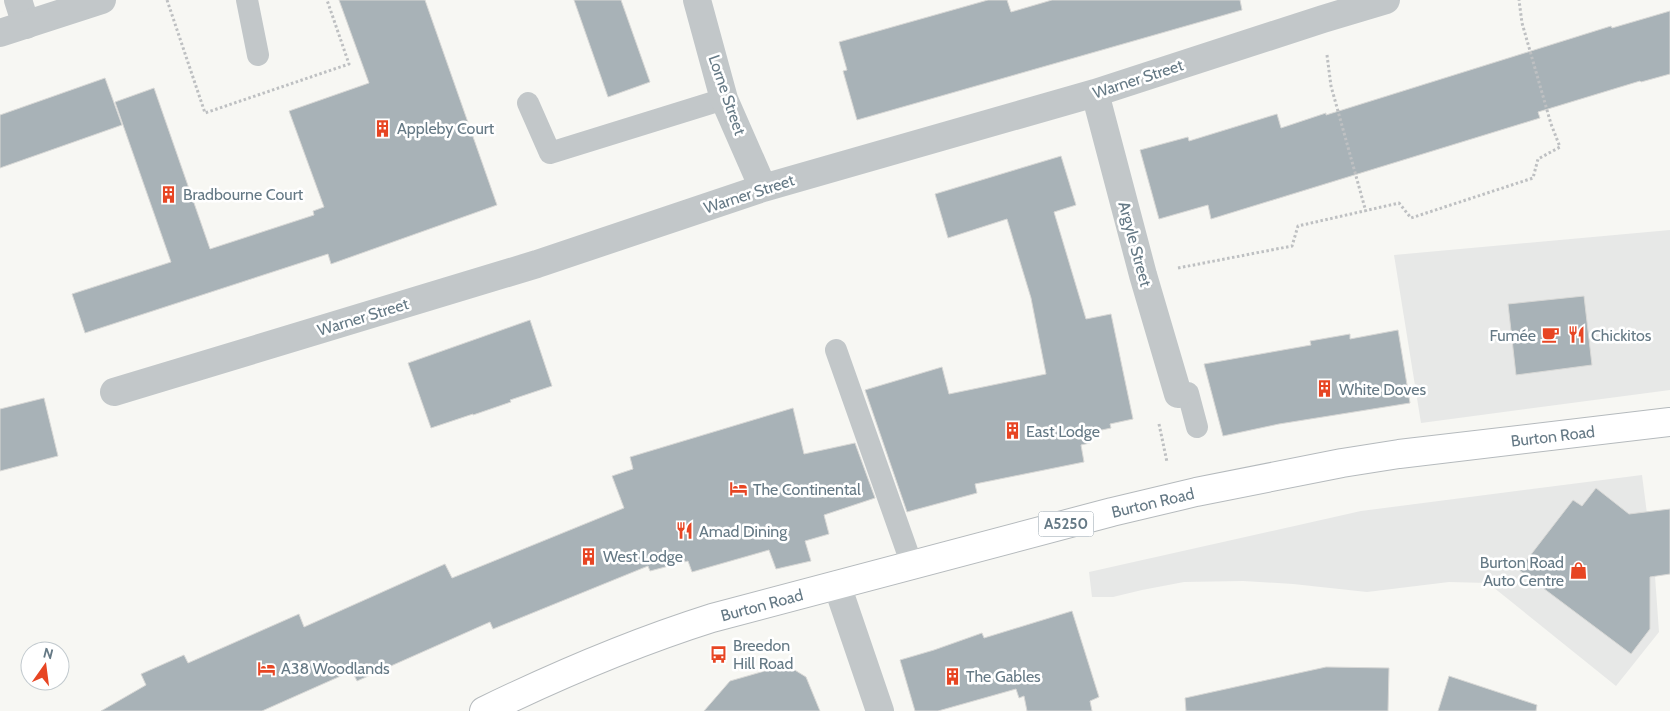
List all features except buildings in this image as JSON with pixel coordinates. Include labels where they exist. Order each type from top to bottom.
[{"type":"main road","name":"Burton Road","points":[[484,711],[575,668],[660,635],[712,618],[1112,512],[1196,492],[1332,465],[1399,454],[1670,422]]},
{"type":"street","points":[[0,33],[22,12],[102,0]]},
{"type":"street","name":"Lorne Street","points":[[697,0],[724,99],[763,188]]},
{"type":"street","name":"Warner Street","points":[[114,392],[537,264],[763,188],[1095,93],[1386,0]]},
{"type":"street","name":"Argyle Street","points":[[1095,93],[1143,275],[1178,394]]},
{"type":"street","points":[[838,585],[880,711]]},
{"type":"lane","points":[[247,0],[258,55]]},
{"type":"lane","points":[[528,103],[550,153],[724,99]]},
{"type":"lane","points":[[836,350],[912,565]]},
{"type":"lane","points":[[1178,394],[1188,393],[1197,427]]},
{"type":"path","points":[[1143,275],[1292,246],[1298,226],[1399,204],[1411,218],[1533,178],[1538,159],[1560,147],[1551,124],[1522,23],[1519,0]]},
{"type":"path","points":[[1331,86],[1366,212]]},
{"type":"path","points":[[1163,438],[1164,445]]},
{"type":"shaded area","points":[[1670,230],[1670,390],[1421,423],[1394,255]]},
{"type":"shaded area","points":[[1642,475],[1655,576],[1659,632],[1616,686],[1488,583],[1449,582],[1367,592],[1243,581],[1184,582],[1113,597],[1092,597],[1089,572],[1361,511]]},
{"type":"place","name":"Appleby Court","points":[[383,128]]},
{"type":"place","name":"Bradbourne Court","points":[[169,194]]},
{"type":"place","name":"Fumée","points":[[1550,335]]},
{"type":"place","name":"Chickitos","points":[[1577,335]]},
{"type":"place","name":"White Doves","points":[[1325,389]]},
{"type":"place","name":"East Lodge","points":[[1012,431]]},
{"type":"place","name":"The Continental","points":[[739,489]]},
{"type":"place","name":"Amad Dining","points":[[685,531]]},
{"type":"place","name":"West Lodge","points":[[589,556]]},
{"type":"place","name":"Burton Road Auto Centre","points":[[1578,571]]},
{"type":"place","name":"Breedon Hill Road","points":[[719,654]]},
{"type":"place","name":"A38 Woodlands","points":[[267,668]]},
{"type":"place","name":"The Gables","points":[[952,676]]}]
